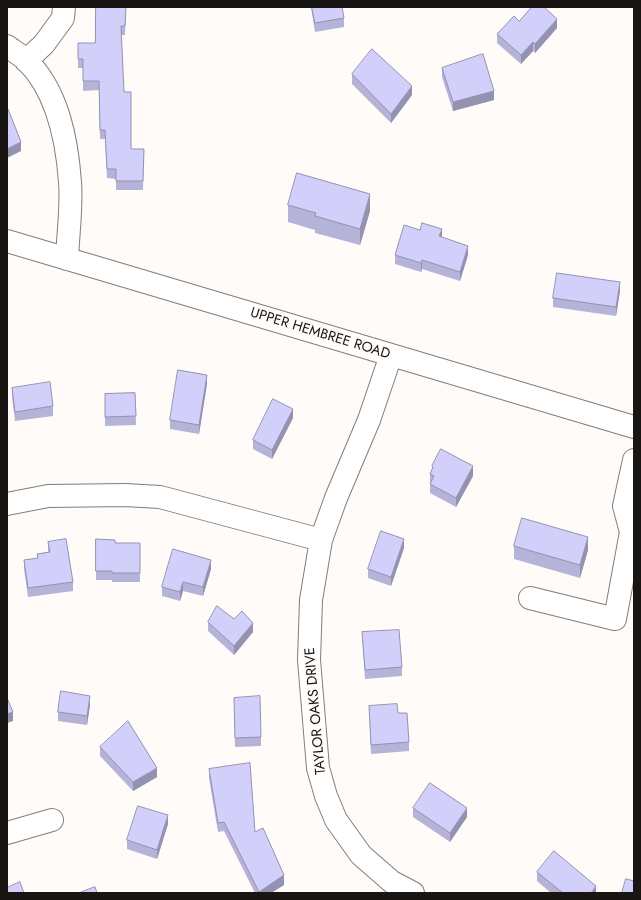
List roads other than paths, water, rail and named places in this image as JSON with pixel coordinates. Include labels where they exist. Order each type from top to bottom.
[{"type":"street","points":[[26,60],[44,44],[63,18],[64,7]]},
{"type":"street","points":[[7,46],[26,60],[38,74],[55,102],[65,142],[70,183],[67,259]]},
{"type":"street","name":"UPPER HEMBREE ROAD","points":[[7,241],[634,426]]},
{"type":"street","name":"TAYLOR OAKS DRIVE","points":[[391,355],[369,420],[336,498],[322,540],[311,600],[309,660],[318,768],[326,796],[336,820],[361,856],[392,882],[413,893]]},
{"type":"street","points":[[530,598],[615,619],[631,532],[624,506],[634,460]]},
{"type":"street","points":[[7,504],[48,496],[125,495],[160,497],[322,540]]},
{"type":"street","points":[[7,833],[52,820]]}]
